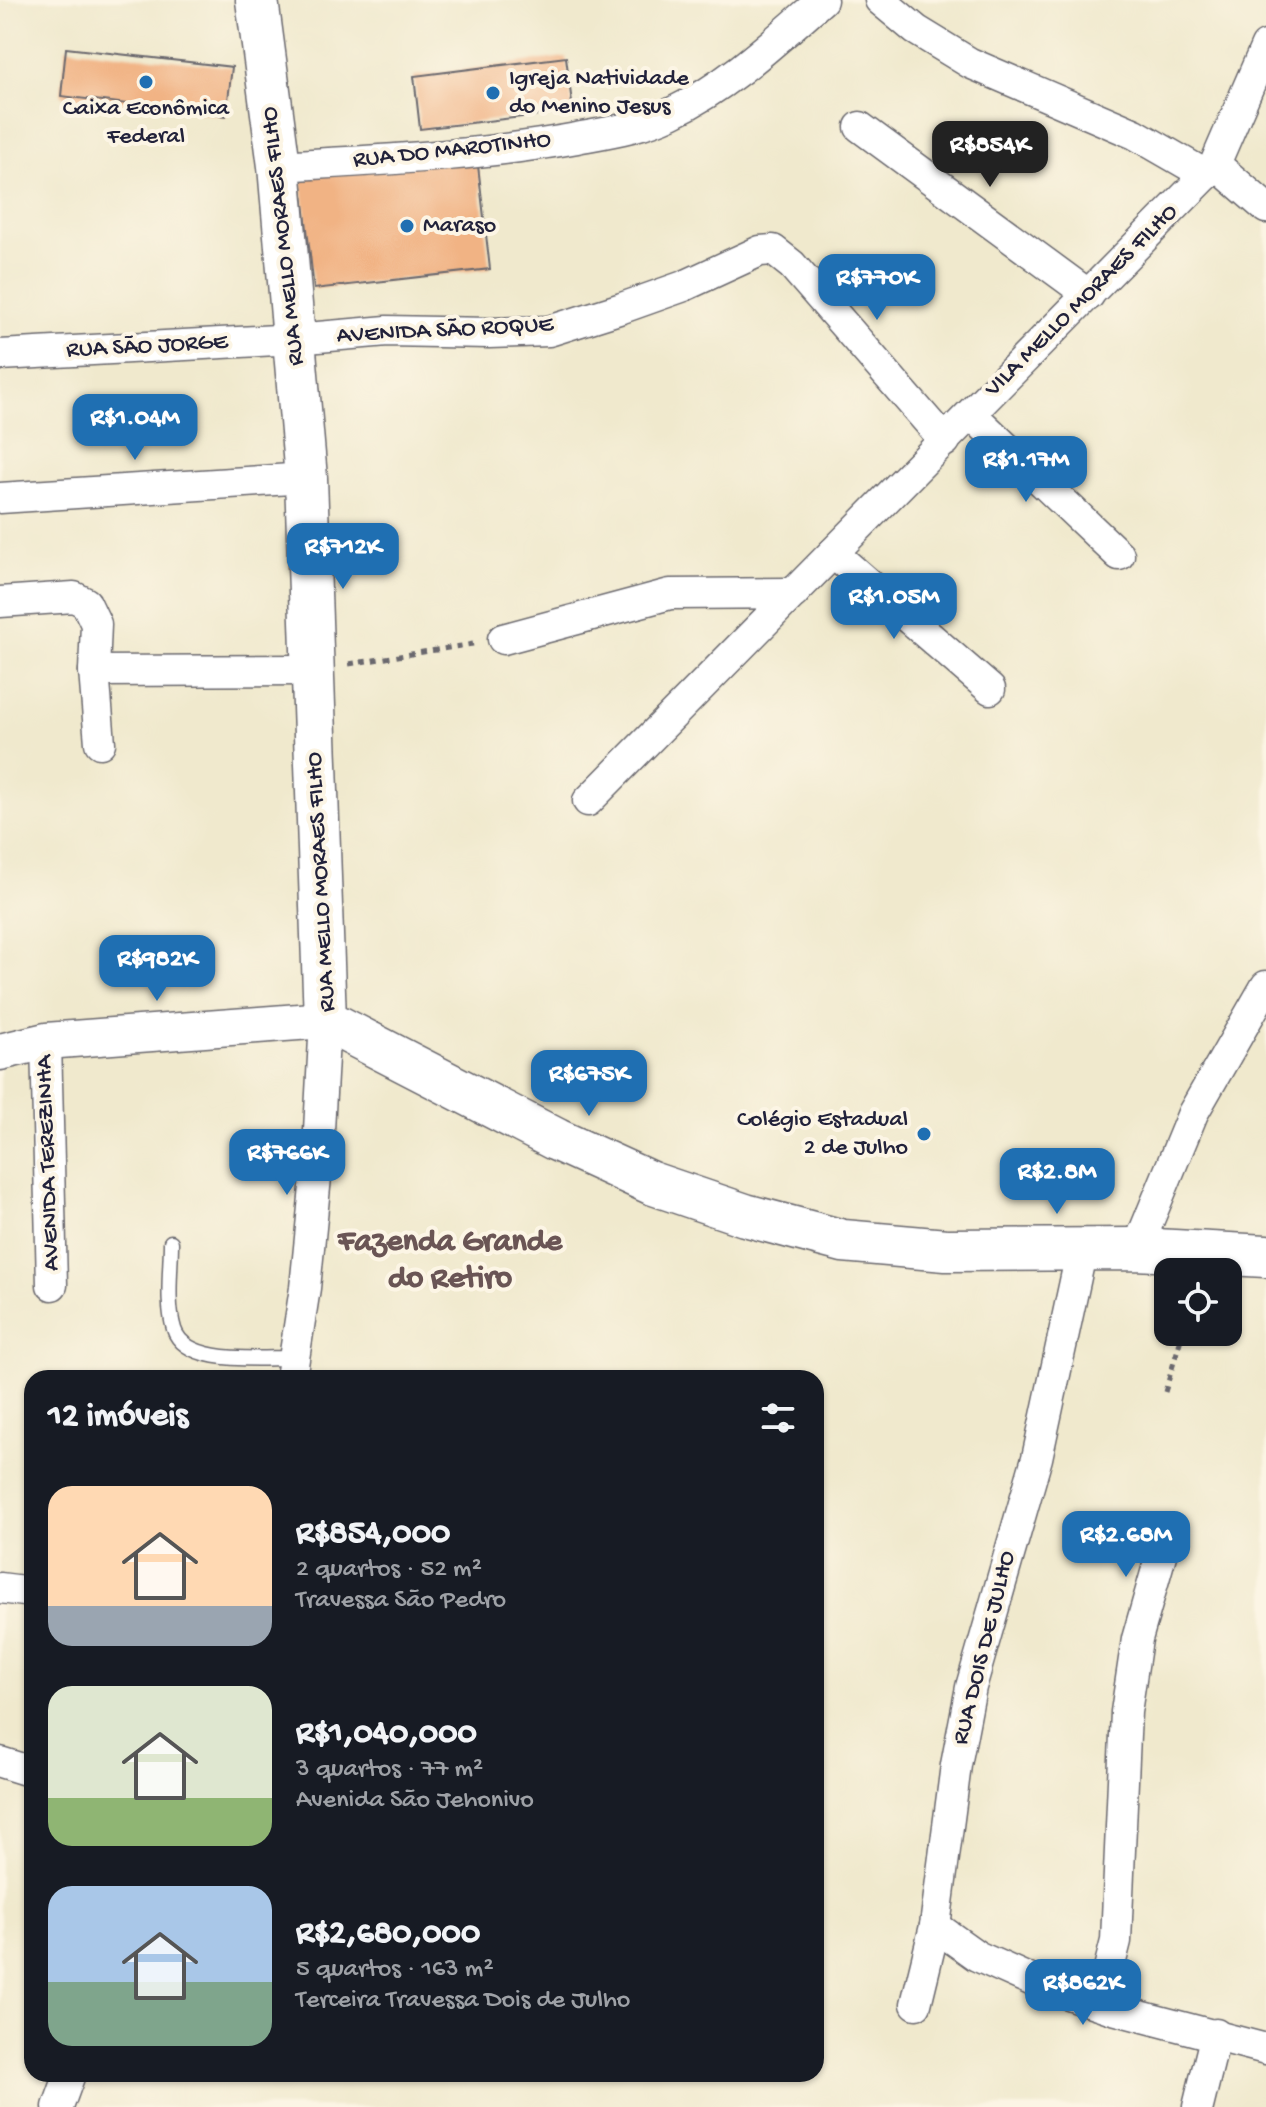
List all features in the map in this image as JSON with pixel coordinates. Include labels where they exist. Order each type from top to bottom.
[{"type":"main road","name":"RUA MELLO MORAES FILHO","points":[[257,0],[279,166],[306,478],[325,1020],[557,1140],[651,1183],[745,1215],[843,1241],[946,1250],[1137,1249],[1266,1256]]},
{"type":"street","name":"RUA DO MAROTINHO","points":[[279,166],[505,149],[631,128],[670,114],[699,98],[743,67],[822,0]]},
{"type":"street","points":[[880,0],[916,30],[970,63],[1210,170],[1266,208]]},
{"type":"street","name":"VILA MELLO MORAES FILHO","points":[[588,801],[1210,170],[1266,46]]},
{"type":"street","points":[[860,127],[1089,295]]},
{"type":"street","name":"AVENIDA SÃO ROQUE","points":[[295,339],[387,331],[549,331],[684,286],[752,254],[773,250],[792,265],[945,441]]},
{"type":"street","name":"RUA SÃO JORGE","points":[[0,355],[295,339]]},
{"type":"street","points":[[971,414],[1119,555]]},
{"type":"street","points":[[0,498],[306,478]]},
{"type":"street","points":[[833,553],[990,689]]},
{"type":"street","points":[[503,639],[670,594],[794,593]]},
{"type":"street","points":[[0,602],[74,597],[86,603],[96,624],[94,671],[100,743]]},
{"type":"street","points":[[94,671],[312,670]]},
{"type":"street","points":[[1137,1249],[1193,1113],[1266,986]]},
{"type":"street","points":[[0,1052],[46,1041],[325,1020],[317,1167],[305,1288],[292,1368]]},
{"type":"street","name":"AVENIDA TEREZINHA","points":[[46,1041],[52,1285]]},
{"type":"street","name":"RUA DOIS DE JULHO","points":[[916,2004],[935,1926],[956,1765],[971,1687],[1037,1458],[1082,1249]]},
{"type":"street","points":[[1100,2004],[1116,1941],[1126,1712],[1137,1639],[1167,1534]]},
{"type":"street","points":[[0,1588],[24,1591]]},
{"type":"street","points":[[0,1762],[24,1770]]},
{"type":"street","points":[[935,1926],[977,1956],[1021,1977],[1100,2004],[1266,2049]]},
{"type":"street","points":[[1198,2107],[1216,2034]]},
{"type":"street","points":[[58,2107],[67,2082]]},
{"type":"lane","points":[[171,1242],[173,1329],[181,1344],[197,1353],[292,1368]]},
{"type":"path","points":[[312,670],[503,639]]},
{"type":"path","points":[[1165,1392],[1179,1346]]},
{"type":"building","name":"Caixa Econômica Federal","points":[[66,48],[232,67],[226,116],[61,96]]},
{"type":"building","name":"Igreja Natividade do Menino Jesus","points":[[566,57],[573,111],[420,129],[414,76]]},
{"type":"building","points":[[477,157],[490,269],[314,289],[301,177]]},
{"type":"place","name":"Caixa Econômica Federal","points":[[146,82]]},
{"type":"place","name":"Igreja Natividade do Menino Jesus","points":[[493,93]]},
{"type":"place","name":"Maraso","points":[[407,226]]},
{"type":"place","name":"Colégio Estadual 2 de Julho","points":[[924,1134]]},
{"type":"district","name":"Fazenda Grande do Retiro","points":[[450,1262]]}]
